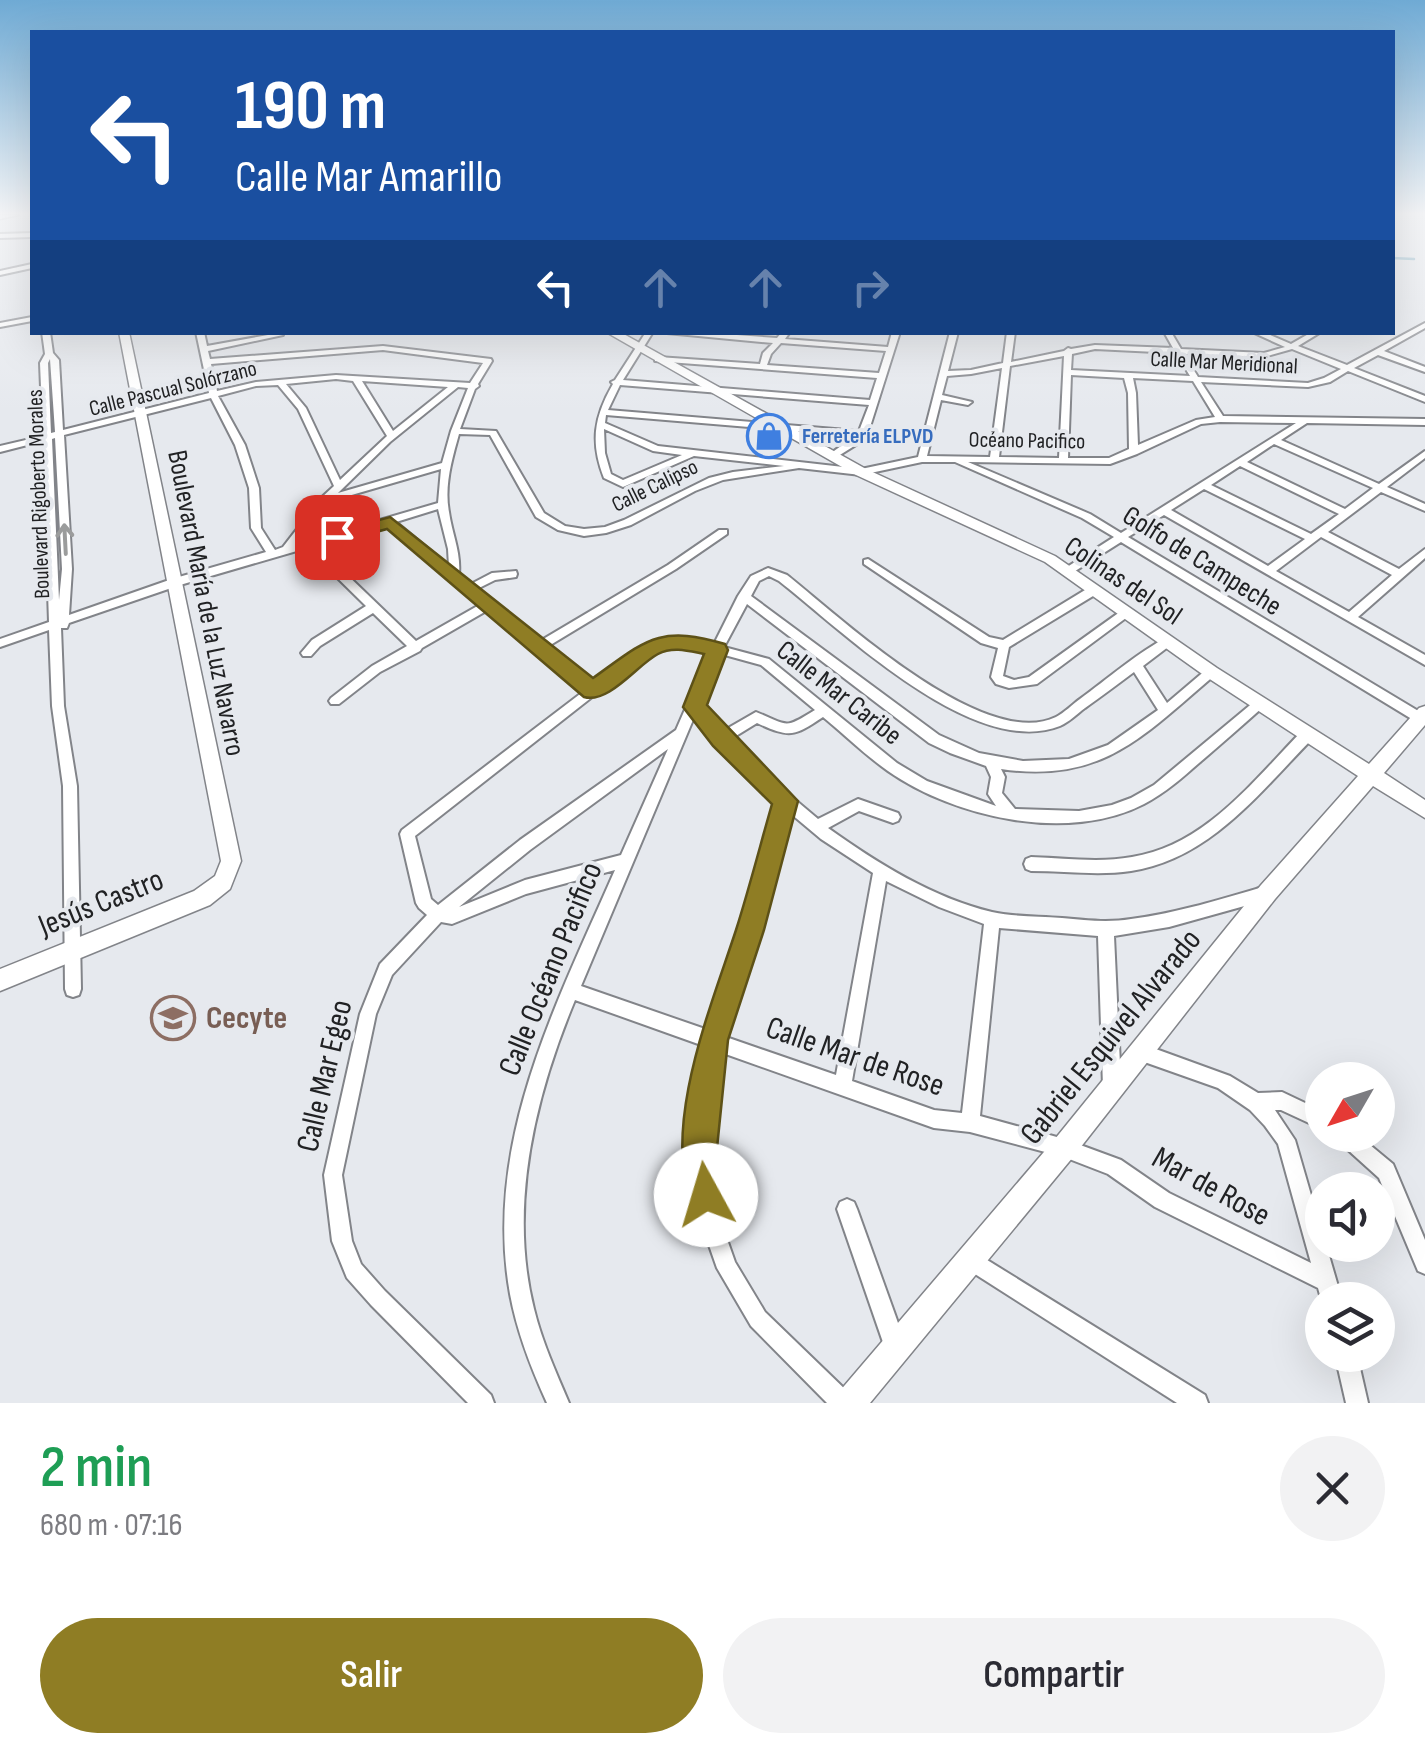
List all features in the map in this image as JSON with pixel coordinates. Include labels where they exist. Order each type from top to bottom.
[{"type":"street","points":[[0,325],[30,319]]},
{"type":"street","name":"Calle Mar Meridional","points":[[1067,372],[1308,384],[1349,368],[1425,325]]},
{"type":"street","name":"Boulevard Rigoberto Morales","points":[[46,335],[45,438],[62,622]]},
{"type":"street","name":"Boulevard María de la Luz Navarro","points":[[125,335],[231,861],[223,882]]},
{"type":"street","points":[[201,335],[214,396],[240,445],[254,488],[256,528],[272,553]]},
{"type":"street","points":[[206,349],[280,335]]},
{"type":"street","name":"Colinas del Sol","points":[[616,335],[860,472],[1005,537],[1068,571],[1211,672],[1425,810]]},
{"type":"street","points":[[648,335],[616,382],[602,412],[599,456],[607,476],[616,483],[632,482],[692,453]]},
{"type":"street","points":[[733,335],[890,350]]},
{"type":"street","points":[[837,345],[841,335]]},
{"type":"street","points":[[832,456],[862,434],[895,335]]},
{"type":"street","points":[[922,460],[953,335]]},
{"type":"street","points":[[994,460],[1011,335]]},
{"type":"street","points":[[1169,335],[1220,419]]},
{"type":"street","points":[[1264,335],[1425,400]]},
{"type":"street","points":[[946,374],[1068,350],[1177,350],[1264,356],[1312,335]]},
{"type":"street","points":[[1405,336],[1415,340]]},
{"type":"street","points":[[763,366],[767,353],[785,337]]},
{"type":"street","points":[[208,362],[384,348],[482,364]]},
{"type":"street","points":[[1063,461],[1068,350]]},
{"type":"street","points":[[1378,352],[1425,370]]},
{"type":"street","name":"Boulevard Rigoberto Morales","points":[[49,354],[56,360],[67,569],[58,706],[70,786],[73,989]]},
{"type":"street","points":[[658,358],[882,376]]},
{"type":"street","points":[[288,550],[337,484],[391,435],[482,364]]},
{"type":"street","points":[[454,575],[457,558],[442,506],[446,465],[482,364]]},
{"type":"street","points":[[1128,376],[1134,452]]},
{"type":"street","points":[[355,377],[391,435]]},
{"type":"street","name":"Calle Pascual Solórzano","points":[[0,449],[280,381],[355,377],[476,386]]},
{"type":"street","points":[[280,381],[302,408],[337,484]]},
{"type":"street","points":[[616,382],[872,403]]},
{"type":"street","points":[[940,398],[968,402]]},
{"type":"street","points":[[602,412],[862,434]]},
{"type":"street","name":"Océano Pacifico","points":[[602,425],[656,449],[860,472],[922,460],[1110,462],[1198,422],[1220,419],[1425,422]]},
{"type":"street","points":[[1068,571],[1305,421]]},
{"type":"street","name":"Calle Calipso","points":[[455,431],[493,433],[540,515],[551,524],[585,532],[619,527],[714,479],[803,464]]},
{"type":"street","points":[[1275,441],[1425,508]]},
{"type":"street","points":[[1270,570],[1425,454]]},
{"type":"street","name":"Golfo de Campeche","points":[[953,459],[1052,500],[1124,537],[1422,716]]},
{"type":"street","points":[[1242,463],[1345,514]]},
{"type":"street","points":[[324,500],[446,465]]},
{"type":"street","points":[[1206,486],[1399,574]]},
{"type":"street","points":[[0,644],[176,582],[442,506]]},
{"type":"street","points":[[1165,511],[1425,660]]},
{"type":"street","points":[[390,522],[592,690]]},
{"type":"street","points":[[538,646],[672,567],[723,532]]},
{"type":"street","points":[[310,545],[416,648]]},
{"type":"street","points":[[1350,618],[1425,552]]},
{"type":"street","points":[[868,562],[985,640],[1004,645],[1094,590]]},
{"type":"street","name":"Calle Océano Pacifico","points":[[558,1403],[531,1336],[519,1290],[515,1243],[520,1163],[531,1093],[681,731],[755,578],[768,572],[782,578],[964,711],[990,722],[1040,727],[1059,722],[1138,666]]},
{"type":"street","points":[[469,589],[512,574]]},
{"type":"street","points":[[744,596],[906,720],[960,754],[1019,768],[1095,757],[1117,747],[1211,672]]},
{"type":"street","points":[[335,700],[376,669],[488,605]]},
{"type":"street","points":[[307,653],[316,642],[374,607]]},
{"type":"street","points":[[1004,645],[997,677],[1000,682],[1033,681],[1128,612]]},
{"type":"street","points":[[0,636],[62,622]]},
{"type":"street","points":[[1164,709],[1138,666],[1168,641]]},
{"type":"street","name":"Calle Mar Caribe","points":[[438,914],[424,903],[407,834],[654,646],[680,642],[774,667],[892,767],[922,785],[987,810],[1011,814],[1079,817],[1136,802],[1159,790],[1259,704]]},
{"type":"street","points":[[694,707],[721,739],[816,827],[881,870],[935,898],[992,919],[1106,929],[1196,914],[1268,892]]},
{"type":"street","points":[[721,739],[756,717],[777,730],[790,731],[823,710]]},
{"type":"street","name":"Gabriel Esquivel Alvarado","points":[[846,1403],[897,1350],[1142,1053],[1268,892],[1422,716]]},
{"type":"street","name":"Calle Mar Egeo","points":[[483,1403],[354,1271],[342,1241],[332,1175],[372,1002],[386,970],[438,914],[681,731]]},
{"type":"street","points":[[1031,864],[1132,864],[1158,858],[1221,824],[1308,734]]},
{"type":"street","points":[[991,762],[998,777],[995,794],[1011,814]]},
{"type":"street","points":[[786,801],[750,930],[713,1040],[700,1148],[713,1228],[727,1268],[758,1318],[846,1403]]},
{"type":"street","points":[[816,827],[858,805],[893,817]]},
{"type":"street","points":[[438,914],[452,918],[539,882],[628,860]]},
{"type":"street","points":[[843,1085],[881,870]]},
{"type":"street","name":"Jesús Castro","points":[[0,980],[202,898],[223,882]]},
{"type":"street","points":[[970,1123],[992,919]]},
{"type":"street","points":[[1106,929],[1112,1089]]},
{"type":"street","name":"Calle Mar de Rose","points":[[572,991],[934,1118],[970,1123],[1064,1148]]},
{"type":"street","points":[[1142,1053],[1236,1086],[1259,1102],[1286,1140],[1327,1282]]},
{"type":"street","points":[[1259,1102],[1282,1101],[1305,1112]]},
{"type":"street","name":"Mar de Rose","points":[[1064,1148],[1114,1167],[1162,1200],[1313,1282]]},
{"type":"street","points":[[1364,1152],[1386,1171],[1425,1264]]},
{"type":"street","points":[[848,1209],[897,1350]]},
{"type":"street","points":[[972,1260],[1197,1403]]},
{"type":"street","points":[[1350,1372],[1358,1403]]},
{"type":"place","name":"Ferretería ELPVD","points":[[769,436]]},
{"type":"place","name":"Cecyte","points":[[173,1018]]},
{"type":"route","points":[[337,537],[390,522],[592,690],[654,646],[680,642],[717,650],[694,707],[721,739],[786,801],[750,930],[713,1040],[700,1148],[706,1195]]}]
